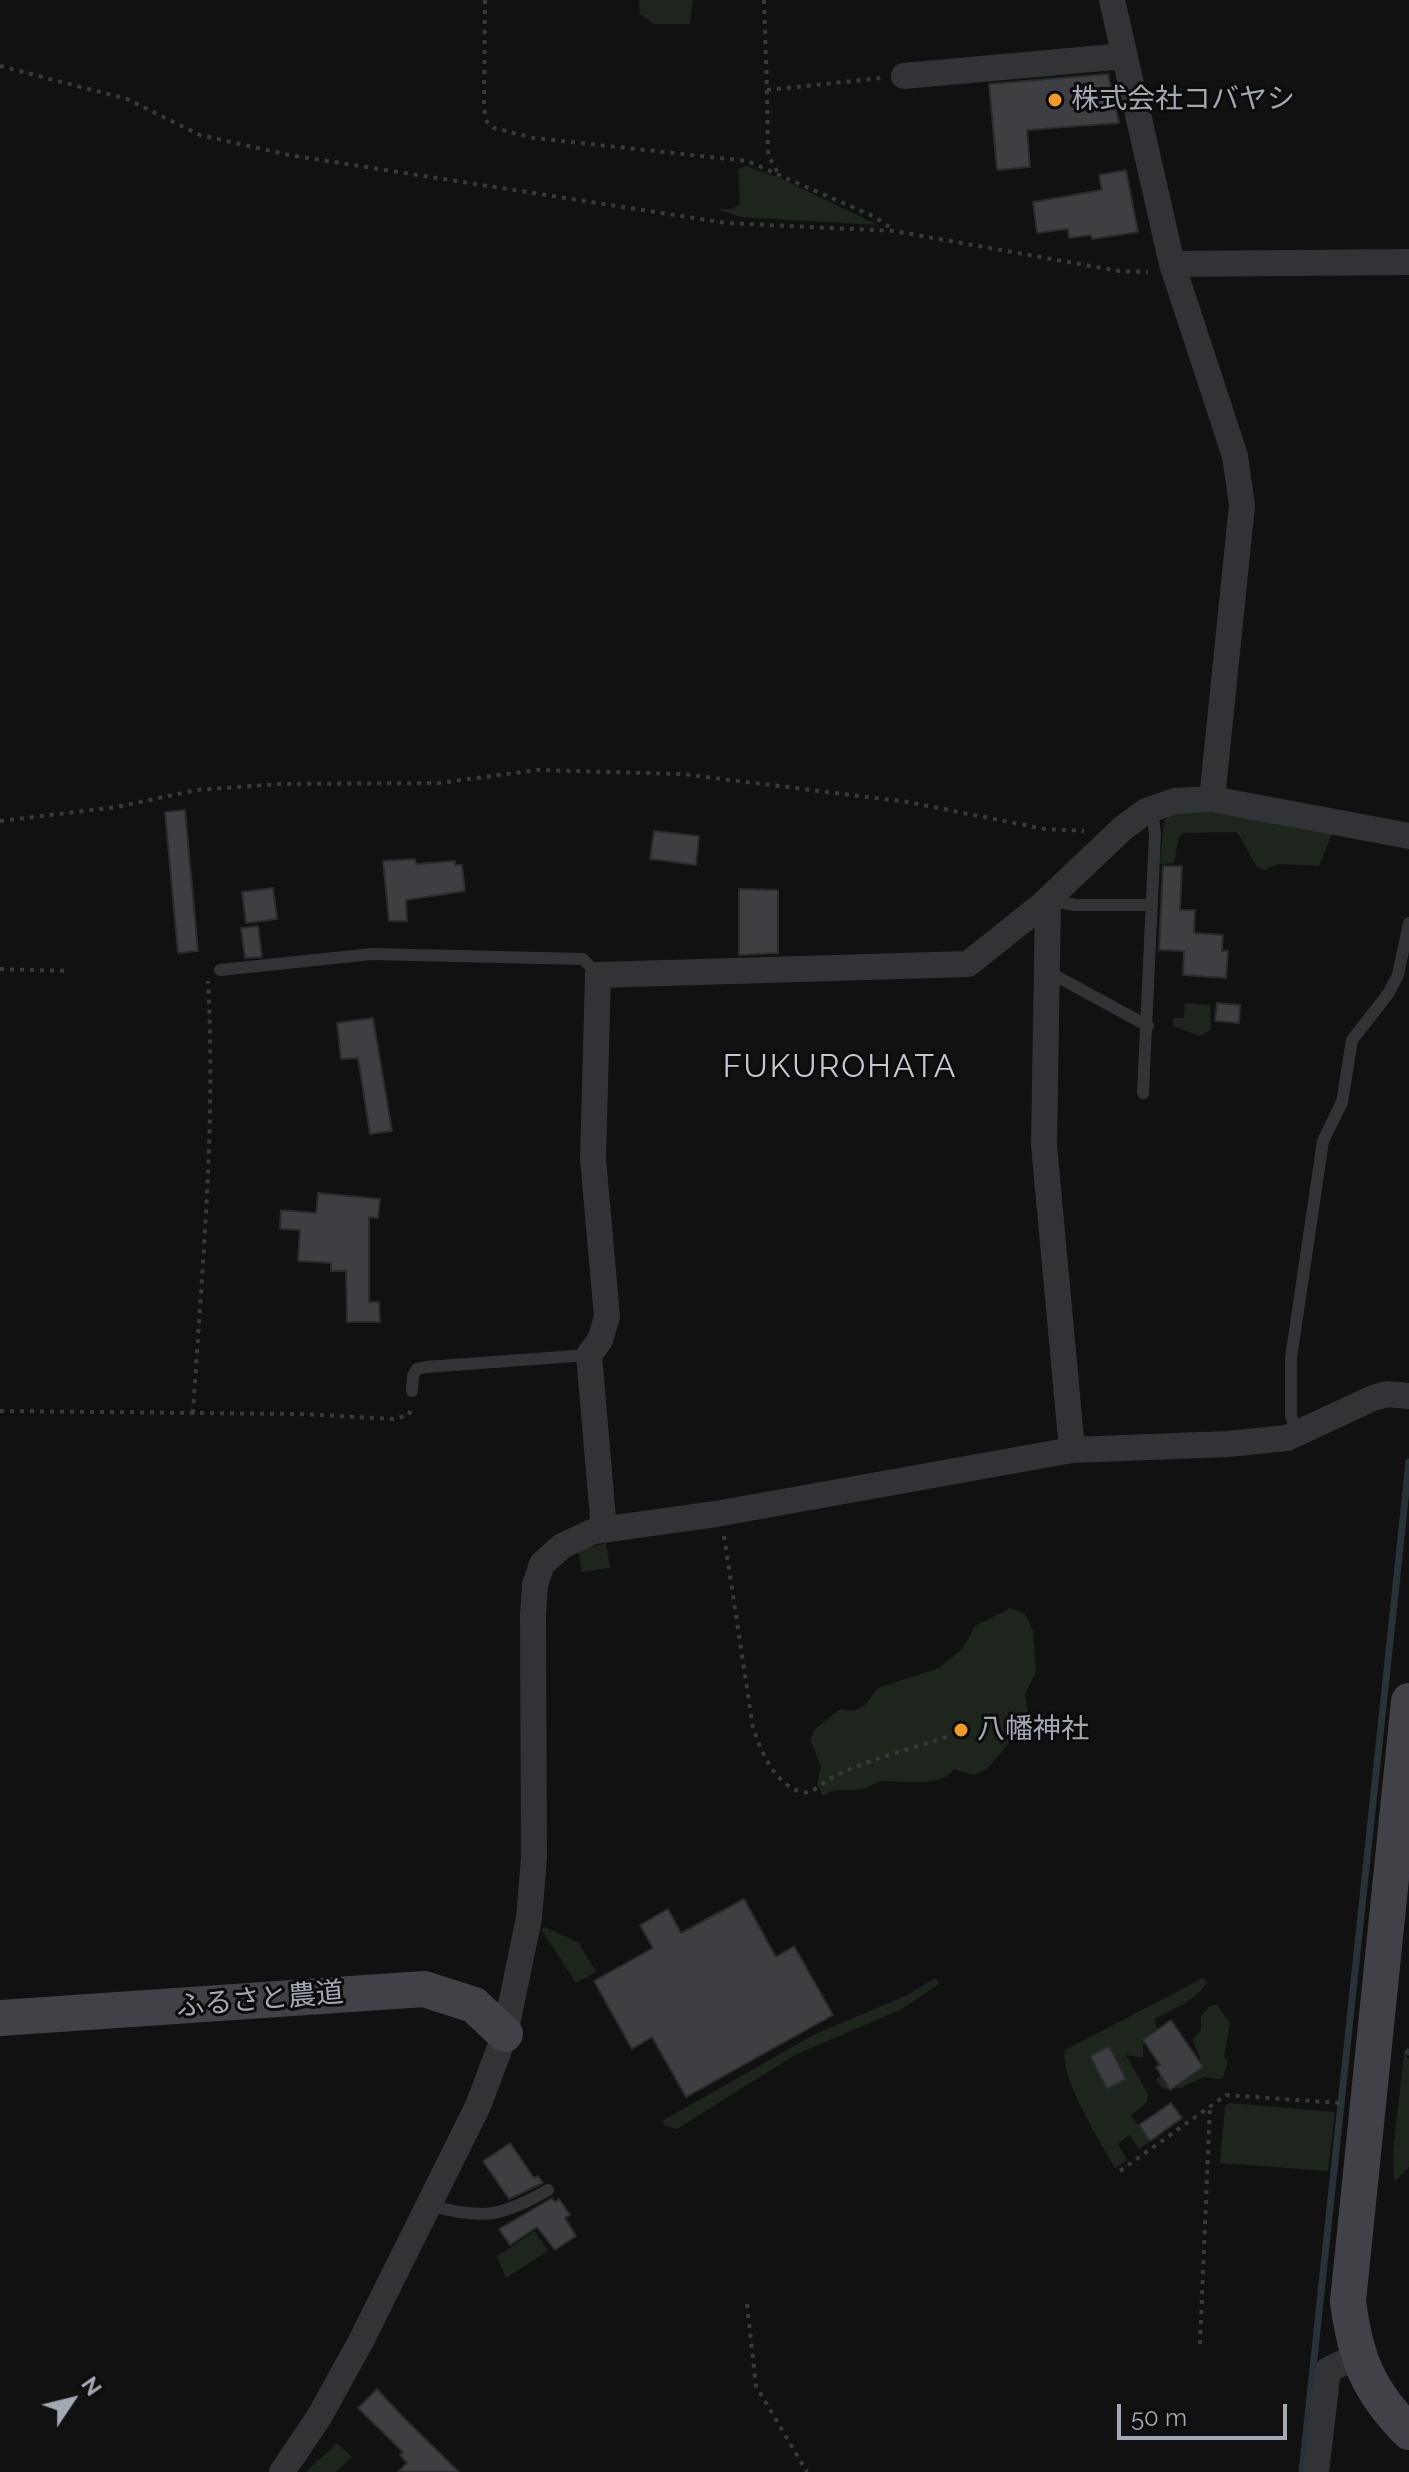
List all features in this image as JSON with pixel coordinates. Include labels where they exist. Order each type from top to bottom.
[{"type":"street","points":[[1112,0],[1174,268],[1235,456],[1242,505],[1212,799]]},
{"type":"street","points":[[904,76],[1125,56]]},
{"type":"street","points":[[1174,268],[1409,262]]},
{"type":"street","points":[[604,1530],[589,1355],[600,1340],[607,1317],[593,1159],[598,975],[968,964],[1048,900],[1122,829],[1152,809],[1175,801],[1212,799],[1409,836]]},
{"type":"street","points":[[1048,900],[1044,1145],[1072,1450]]},
{"type":"street","points":[[282,2472],[319,2417],[361,2341],[492,2075],[505,2034],[529,1918],[534,1858],[535,1585],[542,1564],[562,1546],[604,1530],[721,1513],[1072,1450],[1228,1444],[1297,1434],[1373,1398],[1387,1394],[1409,1396]]},
{"type":"street","points":[[1409,1701],[1350,2252],[1348,2301],[1357,2356],[1372,2387],[1409,2432]]},
{"type":"street","name":"ふるさと農道","points":[[0,2018],[424,1989],[467,2001],[505,2034]]},
{"type":"street","points":[[1316,2472],[1328,2370],[1357,2356]]},
{"type":"lane","points":[[1143,1093],[1155,825],[1152,809]]},
{"type":"lane","points":[[1048,900],[1075,905],[1152,905]]},
{"type":"lane","points":[[1297,1434],[1291,1415],[1291,1358],[1299,1287],[1323,1141],[1342,1102],[1352,1040],[1388,994],[1398,975],[1409,923]]},
{"type":"lane","points":[[220,970],[384,954],[583,959],[598,975]]},
{"type":"lane","points":[[1047,971],[1148,1026]]},
{"type":"lane","points":[[412,1391],[417,1369],[426,1367],[589,1355]]},
{"type":"lane","points":[[429,2205],[462,2214],[491,2216],[520,2207],[548,2190]]},
{"type":"path","points":[[485,0],[484,109],[487,122],[494,128],[534,138],[747,161],[875,217],[894,231]]},
{"type":"path","points":[[764,0],[768,155],[779,175]]},
{"type":"path","points":[[0,66],[127,99],[200,135],[289,155],[726,223],[894,231],[1119,271],[1174,268]]},
{"type":"path","points":[[767,90],[904,76]]},
{"type":"path","points":[[0,821],[117,807],[196,790],[280,784],[439,783],[537,770],[682,774],[908,802],[1045,829],[1122,829]]},
{"type":"path","points":[[0,969],[70,971]]},
{"type":"path","points":[[193,1413],[207,1165],[208,982],[209,975],[220,970]]},
{"type":"path","points":[[0,1411],[403,1419],[409,1415],[412,1391]]},
{"type":"path","points":[[721,1513],[753,1728],[762,1756],[799,1792],[808,1792],[830,1778],[952,1735]]},
{"type":"path","points":[[1120,2171],[1226,2095],[1337,2103]]},
{"type":"path","points":[[1200,2344],[1210,2106]]},
{"type":"path","points":[[747,2304],[756,2386],[807,2472]]},
{"type":"shaded area","points":[[639,0],[693,0],[690,24],[653,24],[640,14]]},
{"type":"shaded area","points":[[746,166],[780,178],[878,225],[740,217],[718,209],[733,209],[740,203],[738,169]]},
{"type":"shaded area","points":[[1174,813],[1263,815],[1332,833],[1319,866],[1279,864],[1264,870],[1257,867],[1237,832],[1184,833],[1179,837],[1174,863],[1160,864],[1164,820]]},
{"type":"shaded area","points":[[1185,1003],[1210,1005],[1211,1030],[1200,1036],[1173,1026],[1173,1018],[1184,1018]]},
{"type":"shaded area","points":[[606,1543],[610,1568],[582,1572],[578,1551]]},
{"type":"shaded area","points":[[1011,1608],[1025,1614],[1033,1631],[1036,1672],[1025,1694],[1028,1714],[1022,1728],[987,1769],[973,1775],[954,1769],[940,1779],[882,1781],[865,1788],[834,1791],[823,1796],[817,1784],[821,1767],[810,1739],[815,1729],[840,1709],[853,1711],[865,1705],[878,1688],[939,1668],[963,1648],[975,1626]]},
{"type":"shaded area","points":[[544,1927],[578,1942],[596,1972],[576,1983],[541,1929]]},
{"type":"shaded area","points":[[936,1978],[939,1984],[902,2009],[795,2055],[677,2129],[665,2126],[662,2121],[815,2034],[903,1997]]},
{"type":"shaded area","points":[[1203,1978],[1207,1983],[1195,1996],[1155,2019],[1157,2030],[1143,2040],[1143,2058],[1126,2055],[1148,2094],[1147,2102],[1131,2115],[1150,2141],[1139,2149],[1129,2135],[1118,2144],[1127,2160],[1115,2168],[1074,2093],[1068,2077],[1065,2050]]},
{"type":"shaded area","points":[[1217,2005],[1230,2023],[1224,2056],[1228,2062],[1222,2079],[1203,2077],[1181,2088],[1163,2089],[1156,2080],[1161,2075],[1189,2077],[1203,2067],[1193,2040],[1201,2030],[1201,2016],[1210,2006]]},
{"type":"shaded area","points":[[1404,2054],[1409,2059],[1409,2167],[1394,2182],[1393,2151]]},
{"type":"shaded area","points":[[1229,2103],[1335,2112],[1328,2171],[1220,2163],[1225,2106]]},
{"type":"shaded area","points":[[535,2231],[548,2251],[506,2278],[497,2256]]},
{"type":"shaded area","points":[[337,2443],[352,2457],[336,2472],[306,2472]]},
{"type":"building","points":[[1108,74],[1119,123],[1027,130],[1030,167],[997,170],[989,84]]},
{"type":"building","points":[[1126,170],[1138,232],[1092,239],[1091,235],[1069,238],[1068,229],[1037,233],[1033,202],[1102,190],[1099,175]]},
{"type":"building","points":[[185,810],[198,951],[178,953],[165,812]]},
{"type":"building","points":[[654,831],[699,836],[696,865],[650,859]]},
{"type":"building","points":[[415,859],[416,864],[455,861],[455,865],[462,865],[465,891],[406,900],[407,921],[389,921],[383,861]]},
{"type":"building","points":[[1163,866],[1182,866],[1180,910],[1195,910],[1194,933],[1223,935],[1222,951],[1228,951],[1226,978],[1183,975],[1184,951],[1159,950]]},
{"type":"building","points":[[273,888],[277,919],[246,923],[242,892]]},
{"type":"building","points":[[739,889],[778,890],[778,953],[739,955]]},
{"type":"building","points":[[258,926],[262,957],[245,958],[241,928]]},
{"type":"building","points":[[1217,1003],[1240,1005],[1239,1023],[1215,1021]]},
{"type":"building","points":[[373,1018],[392,1131],[370,1134],[358,1058],[341,1059],[337,1023]]},
{"type":"building","points":[[318,1193],[380,1199],[378,1218],[369,1217],[369,1302],[379,1302],[380,1322],[347,1322],[346,1271],[331,1271],[331,1263],[298,1261],[300,1230],[280,1229],[281,1210],[316,1213]]},
{"type":"building","points":[[744,1899],[776,1957],[794,1946],[833,2015],[686,2097],[652,2037],[632,2049],[594,1981],[653,1948],[640,1925],[668,1909],[681,1933]]},
{"type":"building","points":[[1171,2020],[1203,2067],[1170,2090],[1156,2067],[1160,2065],[1143,2040]]},
{"type":"building","points":[[1109,2046],[1126,2079],[1107,2089],[1090,2056]]},
{"type":"building","points":[[1171,2103],[1182,2118],[1150,2141],[1139,2125]]},
{"type":"building","points":[[510,2143],[534,2178],[538,2176],[543,2183],[509,2199],[483,2161]]},
{"type":"building","points":[[552,2198],[555,2202],[559,2199],[570,2215],[565,2218],[576,2236],[555,2250],[537,2227],[510,2245],[499,2229]]},
{"type":"building","points":[[377,2389],[459,2472],[398,2472],[407,2463],[400,2455],[403,2452],[358,2408]]},
{"type":"waterway","points":[[1302,2472],[1409,1462]]},
{"type":"place","name":"株式会社コバヤシ","points":[[1055,100]]},
{"type":"place","name":"八幡神社","points":[[961,1730]]},
{"type":"district","name":"FUKUROHATA","points":[[840,1067]]}]
